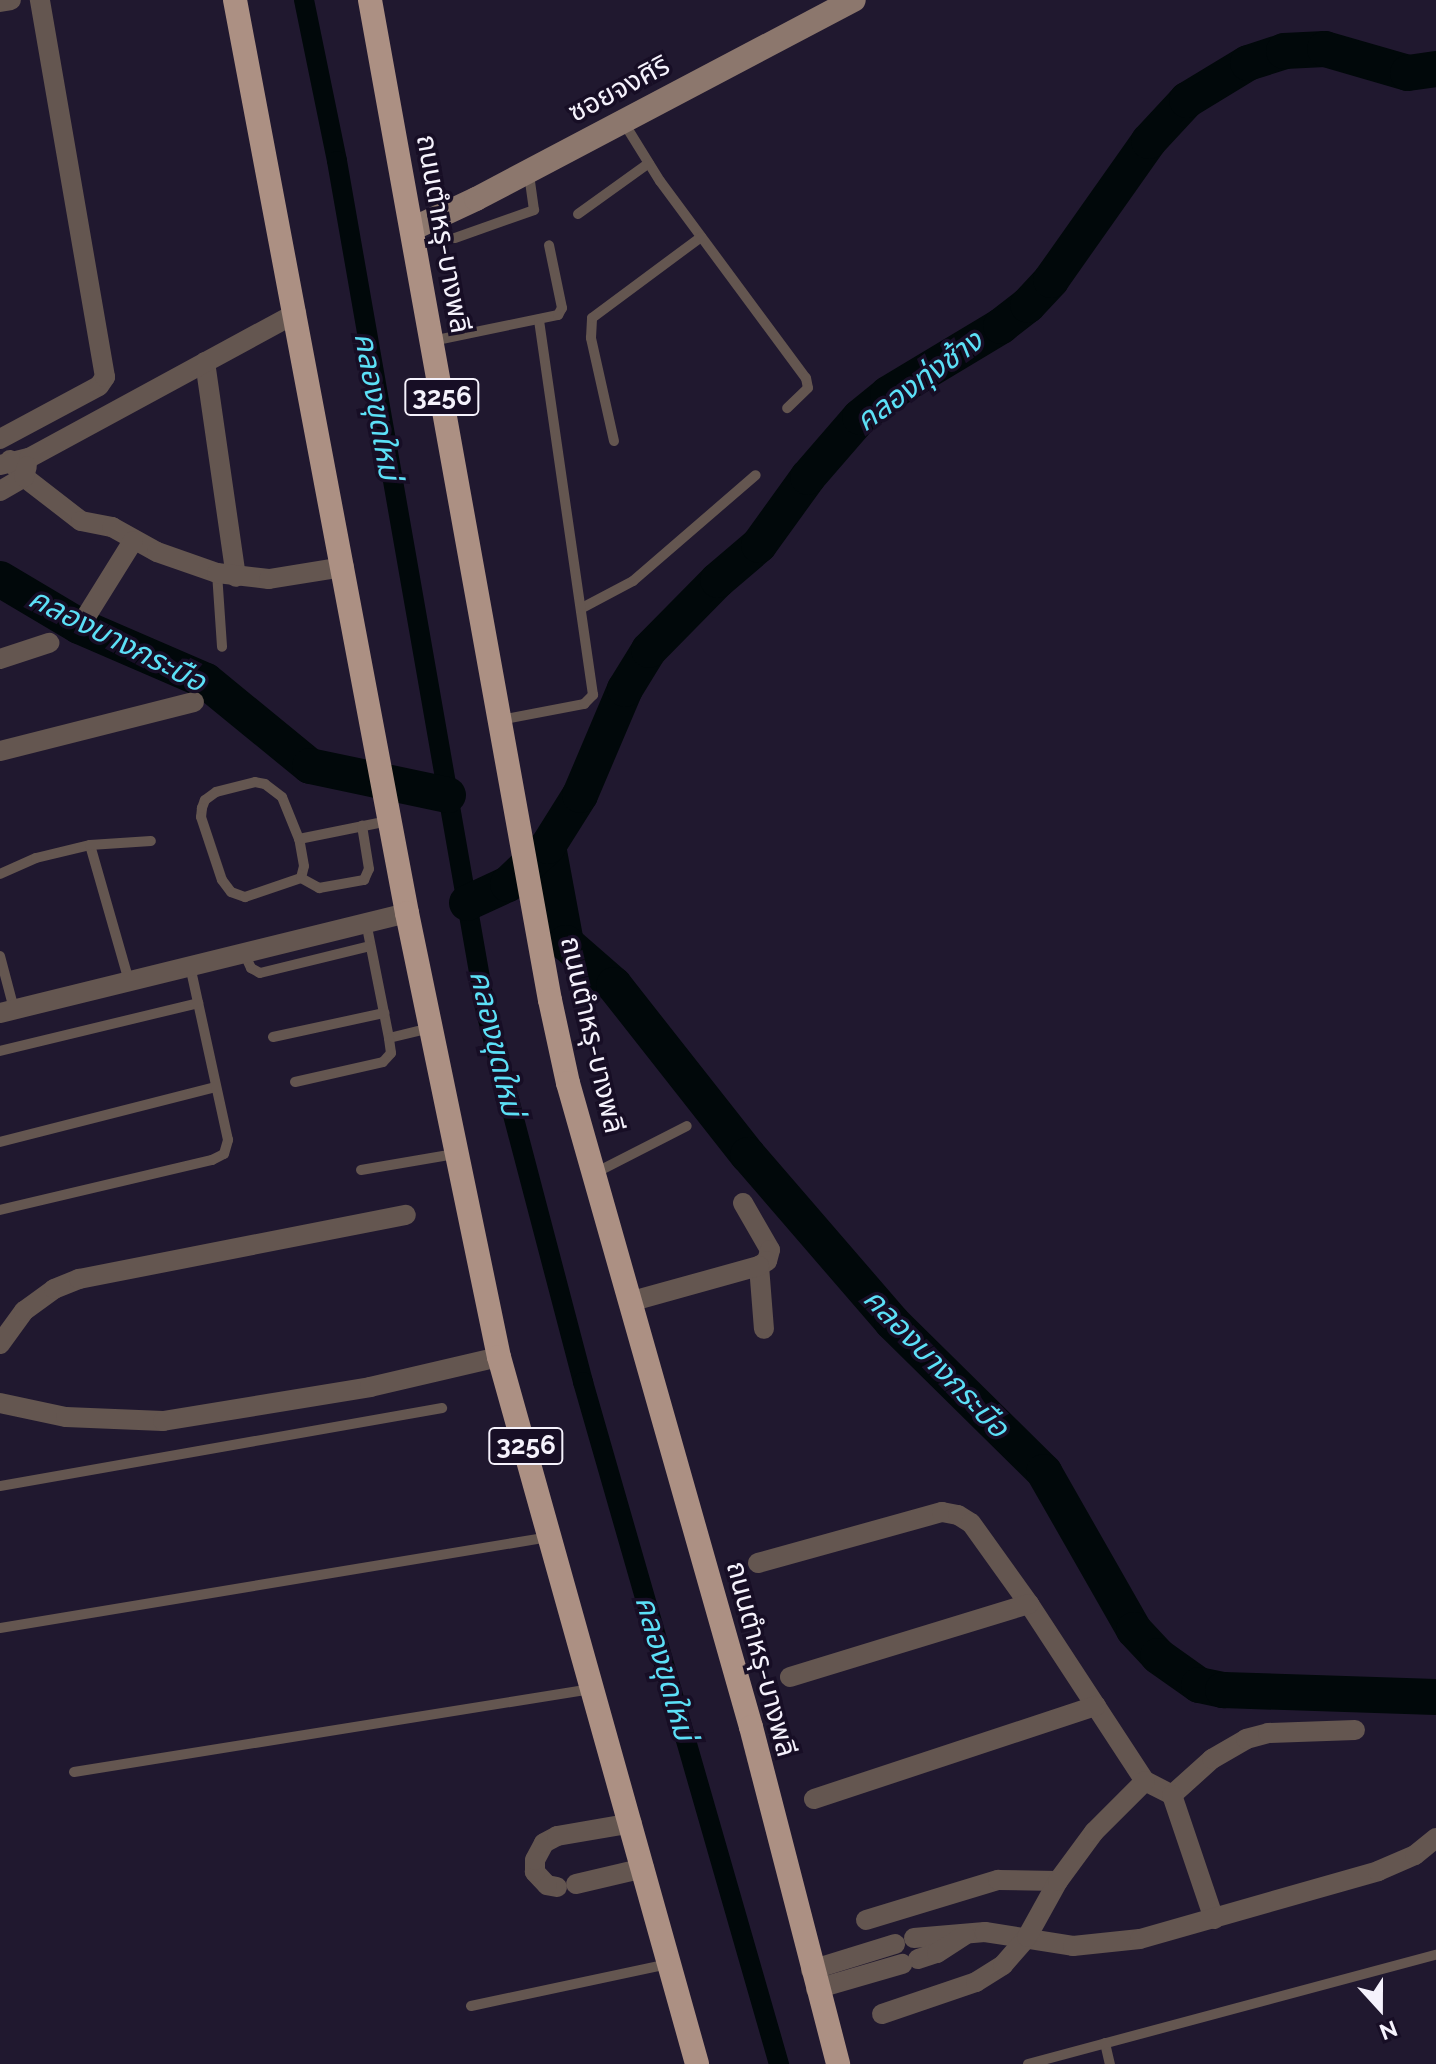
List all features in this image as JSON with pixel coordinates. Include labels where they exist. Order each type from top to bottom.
[{"type":"main road","name":"3256","points":[[235,0],[407,913],[499,1357],[632,1823],[697,2064]]},
{"type":"main road","name":"ถนนตำหรุ-บางพลี","points":[[370,0],[539,939],[568,1083],[751,1727],[838,2064]]},
{"type":"street","points":[[0,2],[11,0]]},
{"type":"street","points":[[0,439],[99,386],[105,377],[40,0]]},
{"type":"street","name":"ซอยจงศิริ","points":[[412,229],[854,0]]},
{"type":"street","points":[[0,491],[16,465],[296,313]]},
{"type":"street","points":[[205,362],[226,575]]},
{"type":"street","points":[[16,465],[81,521],[112,527],[133,541],[226,575],[269,579],[344,567]]},
{"type":"street","points":[[87,615],[133,541]]},
{"type":"street","points":[[0,659],[49,643]]},
{"type":"street","points":[[0,751],[194,702]]},
{"type":"street","points":[[7,1011],[407,913]]},
{"type":"street","points":[[629,1302],[759,1266],[767,1261],[770,1250],[743,1203]]},
{"type":"street","points":[[0,1344],[24,1311],[54,1289],[79,1279],[406,1215]]},
{"type":"street","points":[[759,1266],[764,1329]]},
{"type":"street","points":[[0,1403],[66,1417],[163,1421],[370,1387],[499,1357]]},
{"type":"street","points":[[758,1563],[942,1512],[958,1515],[971,1523],[1029,1604],[1145,1781],[1172,1795],[1214,1919]]},
{"type":"street","points":[[790,1677],[1029,1604]]},
{"type":"street","points":[[814,1799],[1096,1706]]},
{"type":"street","points":[[1172,1795],[1212,1759],[1246,1739],[1268,1733],[1355,1730]]},
{"type":"street","points":[[882,2014],[976,1982],[1003,1965],[1027,1937],[1058,1881],[1094,1832],[1145,1781]]},
{"type":"street","points":[[632,1823],[557,1836],[544,1843],[535,1860],[535,1872],[547,1885],[567,1886],[644,1868]]},
{"type":"street","points":[[814,1979],[907,1951],[937,1953],[965,1935],[985,1932],[1073,1946],[1140,1939],[1378,1871],[1415,1855],[1436,1838]]},
{"type":"street","points":[[866,1920],[998,1880],[1058,1881]]},
{"type":"lane","points":[[623,121],[701,237],[806,378],[808,388],[787,408]]},
{"type":"lane","points":[[578,214],[649,163]]},
{"type":"lane","points":[[455,238],[534,210],[528,171]]},
{"type":"lane","points":[[614,441],[591,338],[592,318],[701,237]]},
{"type":"lane","points":[[432,341],[558,315],[562,308],[549,245]]},
{"type":"lane","points":[[500,720],[589,701],[594,683],[539,321]]},
{"type":"lane","points":[[582,608],[643,573],[756,475]]},
{"type":"lane","points":[[222,647],[226,575]]},
{"type":"lane","points":[[301,878],[304,866],[299,839],[282,797],[265,784],[255,782],[216,792],[205,800],[201,817],[213,856],[231,892],[245,897],[301,878],[319,888],[364,880],[369,869],[362,826]]},
{"type":"lane","points":[[299,839],[389,820]]},
{"type":"lane","points":[[0,874],[36,858],[90,845],[151,841]]},
{"type":"lane","points":[[90,845],[129,981]]},
{"type":"lane","points":[[295,1082],[383,1062],[391,1053],[366,922]]},
{"type":"lane","points":[[244,953],[251,968],[260,973],[370,946]]},
{"type":"lane","points":[[0,956],[7,1011]]},
{"type":"lane","points":[[0,1210],[212,1160],[224,1154],[228,1140],[190,966]]},
{"type":"lane","points":[[0,1051],[198,1003]]},
{"type":"lane","points":[[273,1037],[384,1013]]},
{"type":"lane","points":[[389,1038],[430,1028]]},
{"type":"lane","points":[[0,1142],[215,1087]]},
{"type":"lane","points":[[593,1174],[687,1126]]},
{"type":"lane","points":[[361,1170],[457,1154]]},
{"type":"lane","points":[[0,1486],[442,1408]]},
{"type":"lane","points":[[0,1628],[551,1537]]},
{"type":"lane","points":[[74,1772],[593,1689]]},
{"type":"lane","points":[[1028,2064],[1436,1955]]},
{"type":"lane","points":[[471,2006],[670,1964]]},
{"type":"lane","points":[[1105,2043],[1110,2064]]},
{"type":"waterway","name":"คลองขุดใหม่","points":[[304,0],[337,161],[486,1012],[583,1382],[779,2064]]},
{"type":"waterway","name":"คลองทุ่งช้าง","points":[[467,903],[508,884],[548,846],[580,795],[625,689],[649,650],[718,580],[759,545],[808,477],[860,417],[888,394],[1001,326],[1028,305],[1051,280],[1149,141],[1187,100],[1248,63],[1284,51],[1325,49],[1408,73],[1436,69]]},
{"type":"waterway","name":"คลองบางกระบือ","points":[[0,579],[79,626],[206,681],[310,766],[448,795]]},
{"type":"waterway","name":"คลองบางกระบือ","points":[[548,846],[566,943],[614,985],[748,1155],[892,1322],[1044,1472],[1134,1630],[1158,1656],[1199,1685],[1223,1690],[1436,1697]]}]
